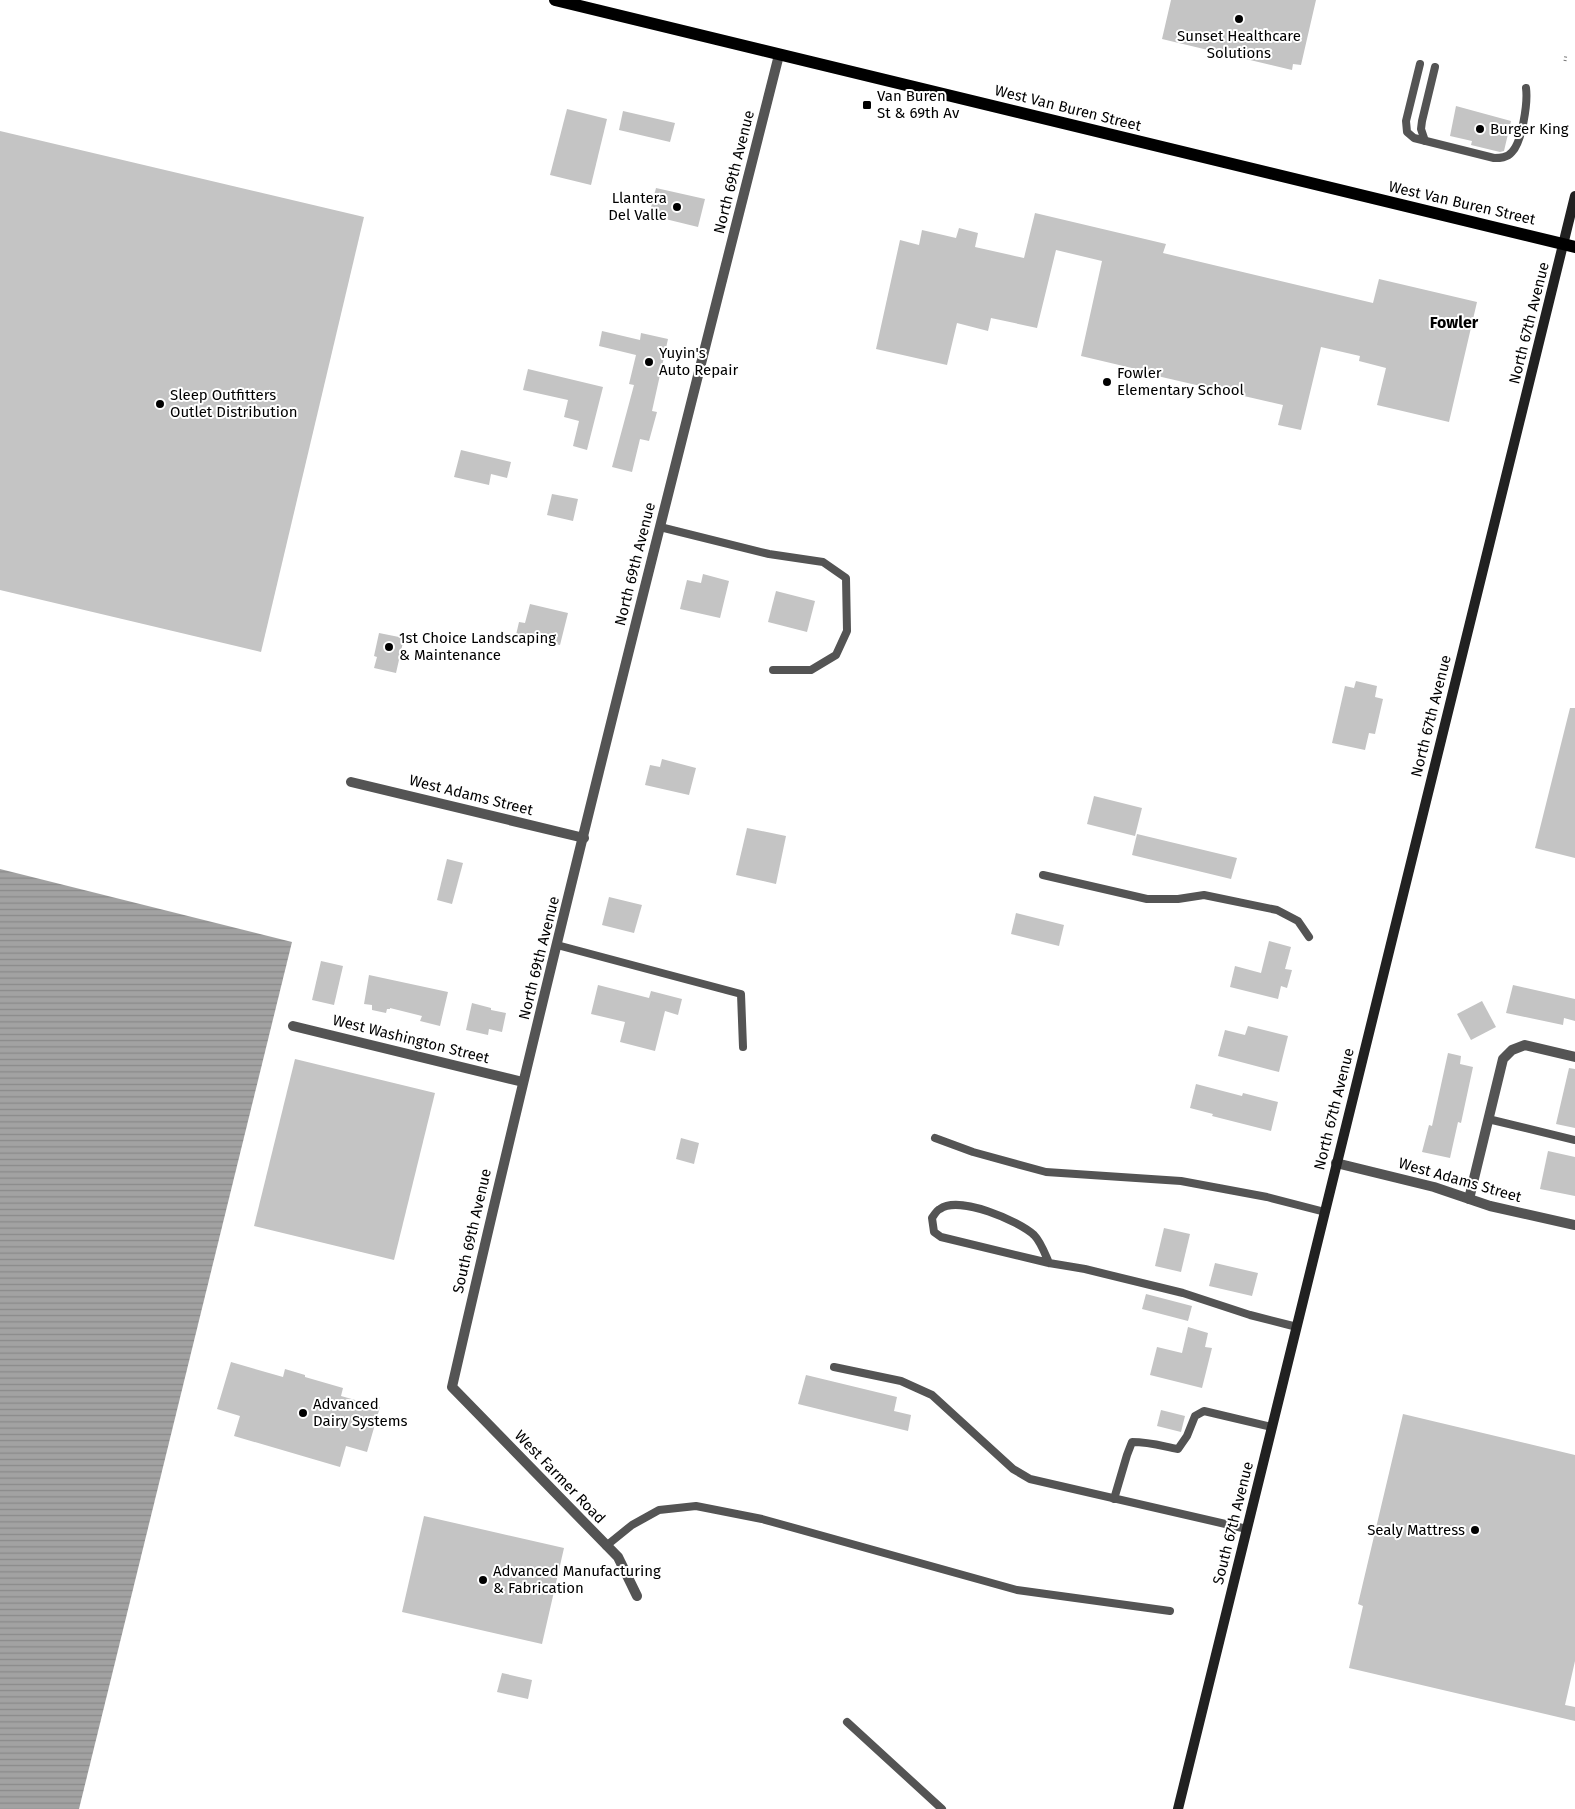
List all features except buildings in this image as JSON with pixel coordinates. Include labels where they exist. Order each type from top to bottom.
[{"type":"main road","name":"West Van Buren Street","points":[[554,0],[1391,204],[1569,245]]},
{"type":"main road","name":"North 67th Avenue","points":[[1317,1244],[1569,245],[1575,196]]},
{"type":"main road","name":"South 67th Avenue","points":[[1178,1809],[1317,1244]]},
{"type":"street","name":"North 69th Avenue","points":[[523,1082],[779,54]]},
{"type":"street","name":"West Adams Street","points":[[351,782],[584,838]]},
{"type":"street","name":"West Washington Street","points":[[293,1026],[523,1082]]},
{"type":"street","points":[[1469,1199],[1503,1059],[1512,1050],[1525,1045],[1575,1057]]},
{"type":"street","name":"South 69th Avenue","points":[[452,1387],[523,1082]]},
{"type":"street","name":"West Adams Street","points":[[1336,1163],[1434,1186],[1490,1206],[1575,1225]]},
{"type":"street","name":"West Farmer Road","points":[[452,1387],[618,1557],[637,1596]]},
{"type":"lane","points":[[1420,64],[1406,126],[1407,132],[1414,138],[1494,158],[1502,158],[1513,151],[1518,140],[1527,99],[1526,88]]},
{"type":"lane","points":[[1425,141],[1421,129],[1422,121],[1436,67]]},
{"type":"lane","points":[[660,527],[769,554],[823,562],[846,578],[847,631],[836,655],[811,670],[773,670]]},
{"type":"lane","points":[[1043,874],[1147,899],[1178,899],[1204,895],[1277,910],[1298,921],[1309,937]]},
{"type":"lane","points":[[557,945],[741,994],[743,1047]]},
{"type":"lane","points":[[1488,1119],[1575,1140]]},
{"type":"lane","points":[[935,1138],[973,1152],[1046,1172],[1181,1182],[1267,1197],[1325,1212]]},
{"type":"lane","points":[[1049,1263],[1035,1236],[1017,1224],[980,1209],[957,1204],[940,1208],[932,1218],[934,1232],[940,1237],[1049,1263],[1086,1269],[1183,1293],[1250,1315],[1297,1327]]},
{"type":"lane","points":[[834,1367],[901,1381],[932,1395],[1013,1470],[1030,1479],[1247,1529]]},
{"type":"lane","points":[[1114,1499],[1132,1442],[1148,1442],[1178,1449],[1187,1436],[1195,1416],[1204,1411],[1272,1427]]},
{"type":"lane","points":[[606,1546],[632,1525],[659,1510],[696,1506],[762,1519],[1017,1590],[1170,1612]]},
{"type":"lane","points":[[847,1722],[942,1809]]},
{"type":"path","points":[[1565,61],[1566,54]]},
{"type":"shaded area","points":[[0,869],[292,942],[79,1809],[0,1809]]},
{"type":"place","name":"Sunset Healthcare Solutions","points":[[1239,19]]},
{"type":"place","name":"Van Buren St & 69th Av","points":[[867,105]]},
{"type":"place","name":"Burger King","points":[[1480,129]]},
{"type":"place","name":"Llantera Del Valle","points":[[677,207]]},
{"type":"place","name":"Yuyin's Auto Repair","points":[[649,362]]},
{"type":"place","name":"Fowler Elementary School","points":[[1107,382]]},
{"type":"place","name":"Sleep Outfitters Outlet Distribution","points":[[160,404]]},
{"type":"place","name":"1st Choice Landscaping & Maintenance","points":[[389,647]]},
{"type":"place","name":"Advanced Dairy Systems","points":[[303,1413]]},
{"type":"place","name":"Sealy Mattress","points":[[1475,1530]]},
{"type":"place","name":"Advanced Manufacturing & Fabrication","points":[[483,1580]]},
{"type":"district","name":"Fowler","points":[[1454,322]]}]
